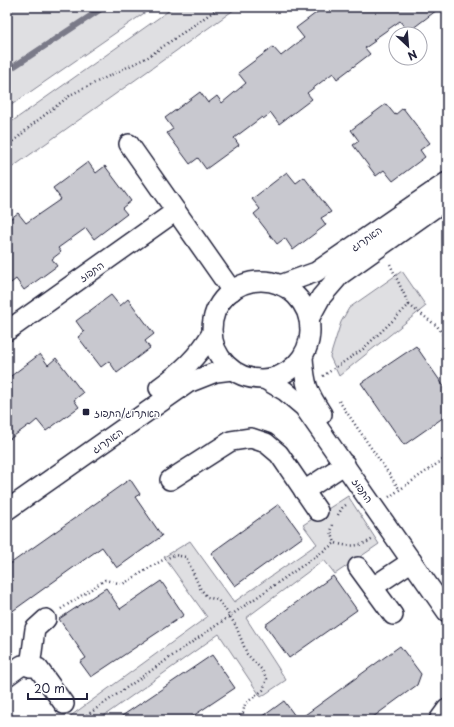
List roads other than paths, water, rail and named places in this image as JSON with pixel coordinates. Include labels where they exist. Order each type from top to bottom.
[{"type":"street","points":[[129,144],[232,291]]},
{"type":"street","name":"האתרוג","points":[[280,285],[316,272],[447,182]]},
{"type":"street","name":"האתרוג","points":[[309,319],[320,297],[330,285],[355,263],[447,199]]},
{"type":"street","name":"התפוז","points":[[7,331],[176,211]]},
{"type":"street","points":[[255,281],[268,281],[280,285],[298,297],[303,304],[309,319],[311,331],[304,355],[293,368],[285,374],[266,380],[254,380],[242,376],[232,370],[218,354],[212,333],[212,321],[216,309],[232,291],[243,284],[255,281]]},
{"type":"street","name":"האתרוג","points":[[7,496],[178,374],[203,348],[212,333]]},
{"type":"street","name":"התפוז","points":[[304,355],[304,381],[308,394],[447,592]]},
{"type":"street","name":"האתרוג","points":[[7,510],[188,383],[216,372],[232,370]]},
{"type":"street","name":"התפוז","points":[[266,380],[285,391],[304,407],[447,612]]},
{"type":"street","points":[[170,480],[231,441],[251,438],[266,443],[278,454],[318,511]]},
{"type":"street","points":[[304,491],[345,464]]},
{"type":"street","points":[[373,588],[412,561]]},
{"type":"street","points":[[358,567],[393,615]]},
{"type":"street","points":[[30,667],[35,629],[46,619]]},
{"type":"street","points":[[7,676],[22,665],[38,668],[64,704]]},
{"type":"street","points":[[439,720],[447,709]]},
{"type":"waterway","points":[[7,71],[104,7]]},
{"type":"place","name":"האתרוג/התפוז","points":[[86,412]]}]
